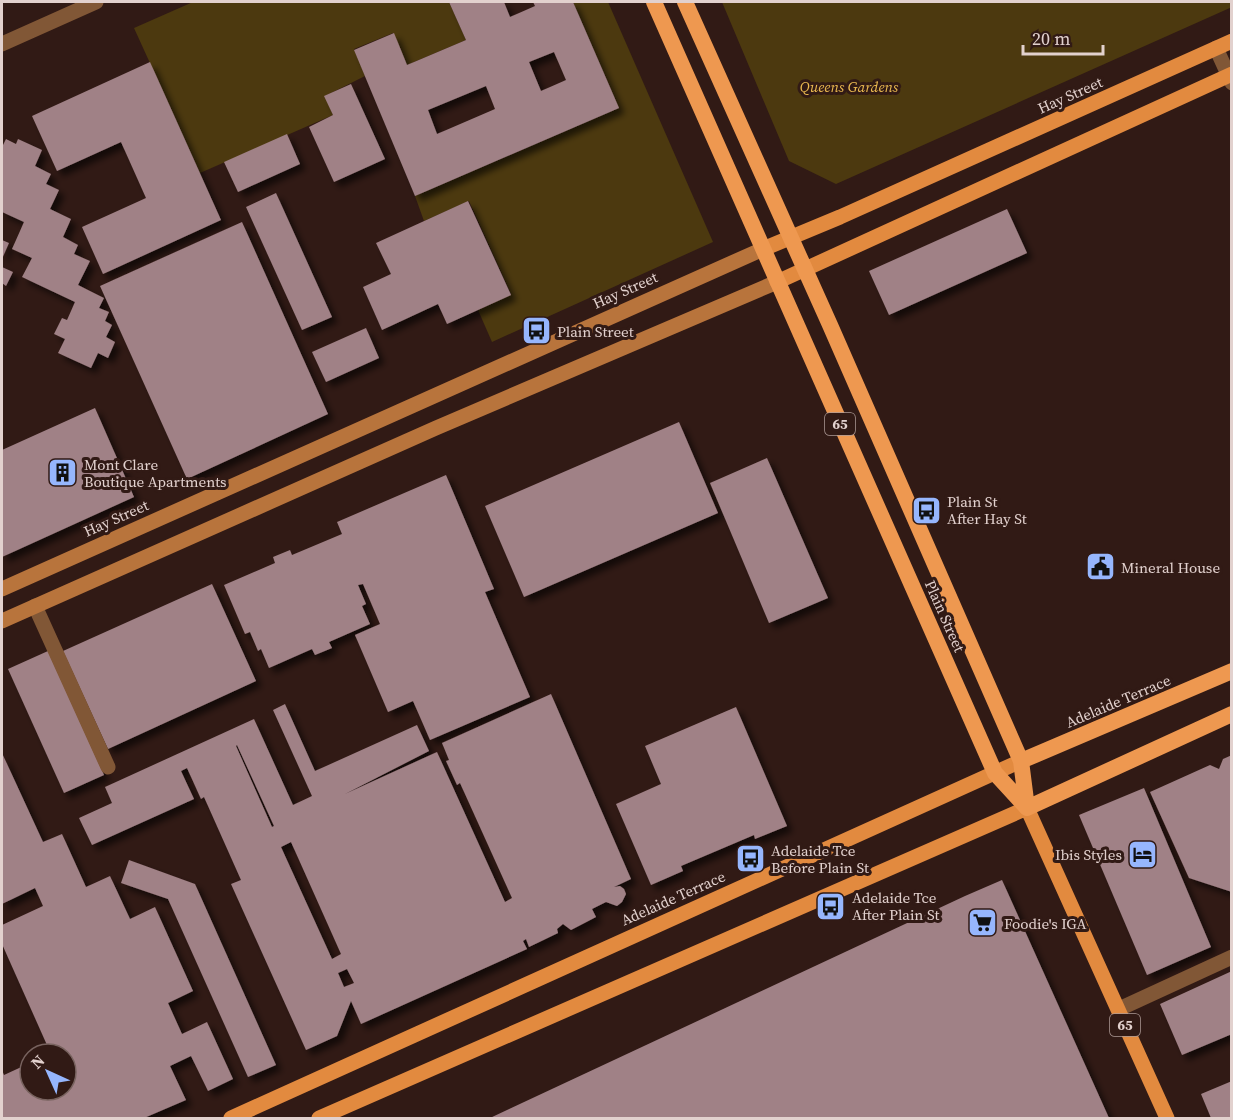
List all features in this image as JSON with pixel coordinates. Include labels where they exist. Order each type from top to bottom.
[{"type":"highway","name":"Plain Street","points":[[654,2],[995,773],[1027,808]]},
{"type":"highway","name":"Plain Street","points":[[685,2],[1021,761],[1027,808]]},
{"type":"highway","name":"Adelaide Terrace","points":[[1021,761],[1232,671]]},
{"type":"highway","points":[[1027,808],[1232,714]]},
{"type":"main road","name":"Hay Street","points":[[2,589],[1232,41]]},
{"type":"main road","points":[[2,621],[436,428],[805,270],[1230,78]]},
{"type":"main road","name":"Adelaide Terrace","points":[[231,1119],[1021,761]]},
{"type":"main road","points":[[319,1119],[1027,808]]},
{"type":"main road","name":"Plain Street","points":[[1027,808],[1167,1119]]},
{"type":"street","points":[[2,44],[96,2]]},
{"type":"street","points":[[1216,48],[1230,78]]},
{"type":"street","points":[[35,606],[108,766]]},
{"type":"street","points":[[1119,1009],[1232,957]]},
{"type":"green space","points":[[193,2],[449,2],[466,40],[407,65],[393,33],[354,49],[365,76],[325,96],[333,115],[200,173],[134,28]]},
{"type":"green space","points":[[573,2],[608,2],[713,242],[492,342],[478,310],[511,294],[469,201],[424,221],[415,196],[619,108]]},
{"type":"green space","name":"Queens Gardens","points":[[722,2],[1231,2],[1232,7],[836,184],[789,161]]},
{"type":"building","points":[[449,2],[504,2],[510,17],[535,6],[533,2],[573,2],[619,108],[415,196],[354,50],[394,33],[407,65],[466,40]],"holes":[[[554,52],[566,80],[541,91],[529,62]],[[486,86],[495,109],[437,134],[428,110]]]},
{"type":"building","points":[[150,62],[221,220],[103,274],[82,227],[146,198],[121,142],[57,171],[32,116]]},
{"type":"building","points":[[351,84],[385,159],[334,182],[309,127],[333,115],[324,96]]},
{"type":"building","points":[[287,134],[300,164],[238,192],[224,162]]},
{"type":"building","points":[[6,139],[16,144],[18,139],[42,150],[35,166],[51,174],[46,184],[59,190],[50,209],[71,219],[63,237],[78,245],[74,254],[90,261],[78,285],[104,298],[99,308],[109,312],[105,321],[112,325],[106,337],[115,342],[108,358],[98,353],[91,368],[58,353],[65,339],[54,334],[62,318],[67,320],[75,302],[22,277],[32,258],[12,249],[24,222],[2,212],[2,147]]},
{"type":"building","points":[[276,193],[332,317],[302,330],[246,207]]},
{"type":"building","points":[[468,201],[511,295],[447,324],[438,304],[382,330],[363,287],[391,274],[376,243]]},
{"type":"building","points":[[1007,209],[1027,253],[889,315],[869,271]]},
{"type":"building","points":[[242,222],[328,414],[187,479],[100,286]]},
{"type":"building","points":[[2,240],[9,243],[2,259]]},
{"type":"building","points":[[2,267],[13,272],[6,286],[2,283]]},
{"type":"building","points":[[366,328],[379,358],[326,382],[312,352]]},
{"type":"building","name":"Mont Clare Boutique Apartments","points":[[95,408],[134,497],[2,557],[2,450]]},
{"type":"building","points":[[679,422],[718,513],[524,597],[485,506]]},
{"type":"building","points":[[767,458],[828,598],[769,623],[710,483]]},
{"type":"building","points":[[446,475],[494,589],[485,592],[530,697],[430,740],[413,701],[388,712],[355,635],[380,624],[363,584],[358,585],[366,604],[362,606],[370,624],[329,642],[332,648],[315,655],[312,649],[269,668],[250,632],[245,634],[224,585],[275,563],[273,557],[290,550],[292,555],[342,534],[337,522]]},
{"type":"building","points":[[212,584],[256,681],[108,749],[63,651]]},
{"type":"building","points":[[48,651],[104,775],[64,793],[8,669]]},
{"type":"building","points":[[551,694],[631,879],[614,887],[620,886],[626,894],[617,906],[606,902],[592,909],[596,917],[571,930],[563,924],[557,929],[558,933],[529,947],[526,939],[523,941],[527,949],[361,1024],[351,1001],[337,1036],[306,1050],[231,884],[241,880],[204,797],[201,799],[187,768],[181,771],[194,799],[92,845],[79,818],[112,803],[105,787],[254,719],[293,805],[312,796],[273,710],[285,704],[315,771],[417,725],[429,751],[345,794],[437,752],[505,902],[512,898],[460,783],[457,785],[446,761],[449,760],[442,743]],"holes":[[[236,746],[274,826],[272,827]],[[291,842],[341,954],[332,959],[281,847]],[[347,969],[354,983],[344,987],[338,973]]]},
{"type":"building","points":[[736,707],[787,826],[755,839],[754,835],[681,866],[683,871],[651,885],[616,804],[661,784],[645,746]]},
{"type":"building","points":[[2,753],[43,842],[62,834],[86,887],[110,876],[130,919],[155,907],[193,991],[168,1003],[182,1034],[207,1022],[233,1079],[208,1091],[191,1056],[170,1066],[186,1100],[144,1118],[2,1118],[2,1070],[4,1075],[18,1069],[18,1102],[78,1102],[78,1042],[46,1042],[2,944],[2,925],[43,906],[35,888],[2,904]]},
{"type":"building","points":[[1232,755],[1232,892],[1189,878],[1150,792],[1210,765],[1219,769],[1223,759]]},
{"type":"building","points":[[1144,788],[1211,947],[1147,975],[1079,815]]},
{"type":"building","points":[[129,860],[195,884],[276,1065],[248,1077],[168,899],[121,883]]},
{"type":"building","points":[[1002,880],[1109,1118],[490,1118],[965,896]]},
{"type":"building","points":[[1232,971],[1232,1034],[1182,1055],[1160,1004]]},
{"type":"building","points":[[1232,1081],[1232,1118],[1211,1118],[1201,1094]]},
{"type":"place","name":"Plain Street","points":[[536,331]]},
{"type":"place","name":"Mont Clare Boutique Apartments","points":[[63,473]]},
{"type":"place","name":"Plain St After Hay St","points":[[926,510]]},
{"type":"place","name":"Mineral House","points":[[1100,567]]},
{"type":"place","name":"Ibis Styles","points":[[1143,854]]},
{"type":"place","name":"Adelaide Tce Before Plain St","points":[[750,859]]},
{"type":"place","name":"Adelaide Tce After Plain St","points":[[831,906]]},
{"type":"place","name":"Foodie's IGA","points":[[983,923]]}]
